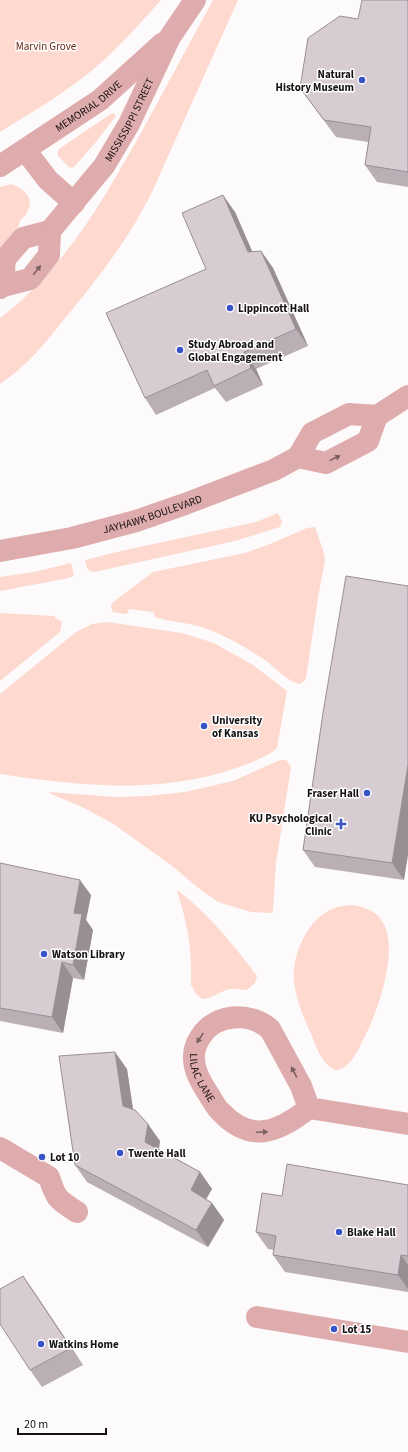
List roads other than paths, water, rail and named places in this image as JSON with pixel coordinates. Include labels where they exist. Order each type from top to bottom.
[{"type":"street","name":"MISSISSIPPI STREET","points":[[50,231],[104,166],[129,124],[170,37],[195,0]]},
{"type":"street","name":"MEMORIAL DRIVE","points":[[0,166],[100,100],[170,37]]},
{"type":"street","points":[[25,150],[48,180],[74,203]]},
{"type":"street","points":[[50,231],[50,255],[30,279],[1,287],[5,259],[23,238],[50,231]]},
{"type":"street","points":[[377,416],[368,441],[348,452],[326,463],[298,457],[312,433],[349,414],[377,416],[408,396]]},
{"type":"street","name":"JAYHAWK BOULEVARD","points":[[0,551],[72,538],[136,521],[274,470],[298,457]]},
{"type":"street","name":"LILAC LANE","points":[[235,1017],[250,1018],[262,1022],[274,1035],[301,1086],[309,1108],[283,1127],[269,1131],[257,1132],[245,1130],[220,1112],[204,1086],[195,1066],[194,1055],[196,1044],[203,1033],[212,1024],[223,1019],[235,1017]]},
{"type":"street","points":[[309,1108],[408,1124]]},
{"type":"street","points":[[0,1148],[49,1177],[53,1191],[59,1200],[77,1212]]},
{"type":"street","points":[[257,1317],[408,1342]]},
{"type":"place","name":"Natural History Museum","points":[[362,80]]},
{"type":"place","name":"Lippincott Hall","points":[[230,308]]},
{"type":"place","name":"Study Abroad and Global Engagement","points":[[180,350]]},
{"type":"place","name":"University of Kansas","points":[[204,726]]},
{"type":"place","name":"Fraser Hall","points":[[367,793]]},
{"type":"place","name":"KU Psychological Clinic","points":[[341,824]]},
{"type":"place","name":"Watson Library","points":[[44,954]]},
{"type":"place","name":"Twente Hall","points":[[120,1153]]},
{"type":"place","name":"Lot 10","points":[[42,1157]]},
{"type":"place","name":"Blake Hall","points":[[339,1232]]},
{"type":"place","name":"Lot 15","points":[[334,1329]]},
{"type":"place","name":"Watkins Home","points":[[41,1344]]},
{"type":"park label","name":"Marvin Grove","points":[[46,46]]}]
